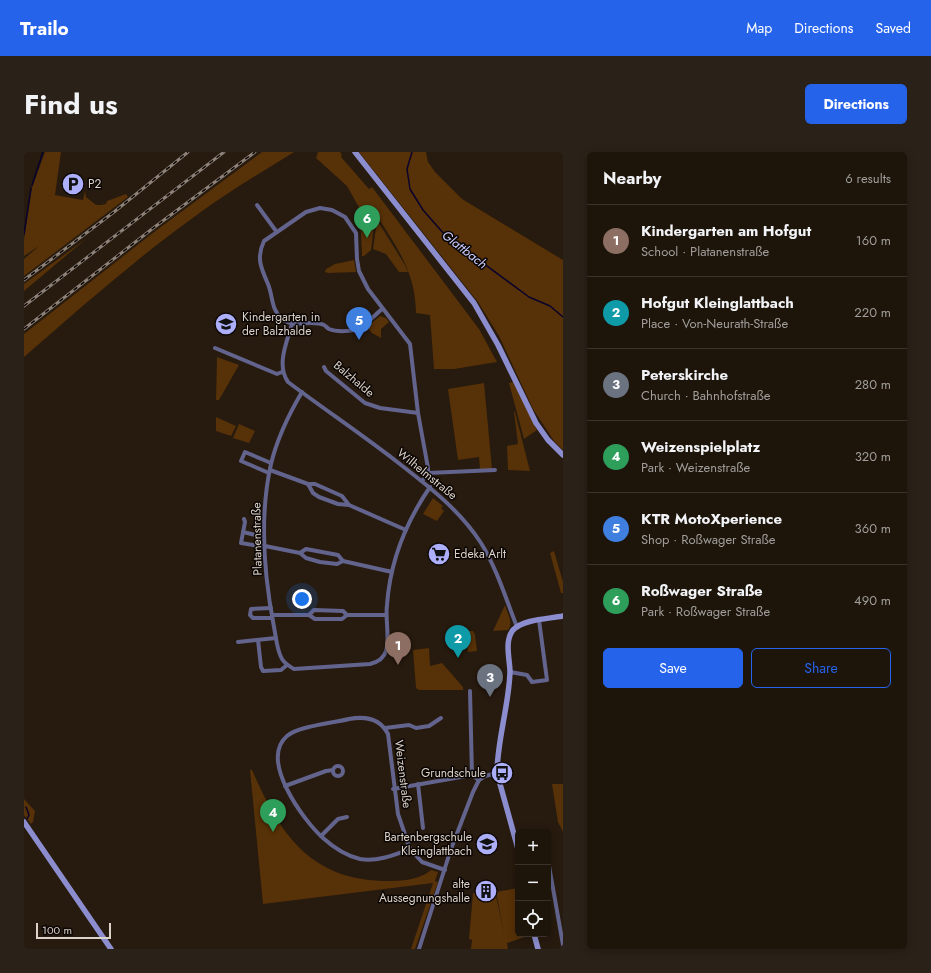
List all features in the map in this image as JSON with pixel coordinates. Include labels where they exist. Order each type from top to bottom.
[{"type":"main road","points":[[355,152],[474,303],[498,345],[536,422],[548,440],[563,456]]},
{"type":"main road","points":[[515,838],[497,773],[497,762],[504,724],[510,672],[509,641],[511,633],[517,627],[539,620],[563,616]]},
{"type":"main road","points":[[24,822],[112,949]]},
{"type":"main road","points":[[535,937],[538,949]]},
{"type":"street","points":[[256,206],[276,231]]},
{"type":"street","points":[[382,309],[364,325],[353,330],[331,330],[324,324],[292,324],[283,320],[274,309],[270,291],[259,261],[260,248],[264,241],[276,231],[294,222],[306,212],[320,208],[332,210],[345,217],[356,233],[359,271],[368,289],[410,344],[418,412],[428,473],[422,481]]},
{"type":"street","points":[[215,348],[277,374],[282,372],[282,361],[292,324]]},
{"type":"street","name":"Balzhalde","points":[[324,367],[326,371],[365,403],[380,408],[412,413],[418,412]]},
{"type":"street","name":"Wilhelmstraße","points":[[282,372],[288,382],[347,424],[430,487],[456,510],[481,544],[492,564],[517,627]]},
{"type":"street","name":"Platanenstraße","points":[[287,665],[282,659],[272,616],[264,537],[265,501],[271,463],[285,425],[302,392]]},
{"type":"street","points":[[271,463],[245,452],[241,461],[308,484],[315,484],[342,496],[349,505]]},
{"type":"street","points":[[428,473],[495,470]]},
{"type":"street","points":[[308,484],[313,493],[320,497],[338,504],[349,505],[406,530]]},
{"type":"street","points":[[258,640],[261,667],[263,671],[266,672],[281,670],[287,665],[294,669],[370,664],[377,662],[386,651],[386,615],[392,572],[406,530],[430,487]]},
{"type":"street","points":[[244,519],[245,522],[241,543],[300,553],[306,558],[320,562],[337,564],[343,561]]},
{"type":"street","points":[[243,532],[264,537]]},
{"type":"street","points":[[300,553],[306,549],[338,555],[343,561],[392,572]]},
{"type":"street","points":[[271,608],[251,609],[250,615],[253,618],[309,615],[315,619],[342,619],[347,615],[386,615]]},
{"type":"street","points":[[309,615],[314,610],[343,611],[347,615]]},
{"type":"street","points":[[510,672],[527,675],[532,682],[547,680],[539,620]]},
{"type":"street","points":[[238,642],[276,638]]},
{"type":"street","points":[[470,691],[472,775]]},
{"type":"street","name":"Weizenstraße","points":[[410,849],[378,859],[359,858],[345,853],[321,836],[297,807],[286,786],[279,765],[278,750],[288,735],[295,731],[354,718],[365,718],[377,721],[385,728],[388,734],[398,814],[410,849],[422,862],[444,870]]},
{"type":"street","points":[[385,728],[410,724],[416,728],[429,726],[441,718]]},
{"type":"street","points":[[286,786],[326,770],[334,770]]},
{"type":"street","points":[[418,949],[444,870],[479,780],[485,776],[497,773]]},
{"type":"street","points":[[394,789],[472,775],[479,780]]},
{"type":"street","points":[[418,784],[423,828]]},
{"type":"street","points":[[321,836],[338,819],[347,817]]},
{"type":"street","points":[[549,865],[563,945]]},
{"type":"shaded area","points":[[45,152],[61,152],[55,195],[83,200],[85,191],[86,197],[96,205],[106,204],[107,201],[126,194],[128,197],[24,276],[24,259],[39,246],[24,256],[24,240],[32,188]]},
{"type":"shaded area","points":[[262,152],[294,152],[215,202],[168,236],[24,357],[24,334],[154,232]]},
{"type":"shaded area","points":[[318,152],[340,152],[342,155],[341,157],[369,189],[372,187],[479,329],[497,362],[454,369],[434,369],[430,315],[416,313],[412,283],[408,270],[396,246],[373,209],[367,213],[361,211],[347,186],[316,158]]},
{"type":"shaded area","points":[[359,152],[426,152],[428,162],[435,172],[462,199],[563,260],[563,450],[554,441],[533,409],[499,336],[478,302]]},
{"type":"shaded area","points":[[359,213],[373,216],[375,218],[371,250],[364,256],[362,256],[361,231],[354,218]]},
{"type":"shaded area","points":[[377,220],[408,272],[399,272],[386,254],[373,249]]},
{"type":"shaded area","points":[[87,238],[24,291],[24,284]]},
{"type":"shaded area","points":[[354,260],[356,272],[325,272],[326,269],[335,264]]},
{"type":"shaded area","points":[[380,316],[386,318],[389,322],[381,329],[381,338],[372,333],[367,327]]},
{"type":"shaded area","points":[[217,357],[239,365],[219,400],[216,400]]},
{"type":"shaded area","points":[[513,382],[537,430],[524,439],[509,383]]},
{"type":"shaded area","points":[[484,383],[492,469],[480,469],[479,457],[458,460],[448,389]]},
{"type":"shaded area","points":[[514,412],[530,471],[508,470],[507,446],[518,444]]},
{"type":"shaded area","points":[[216,417],[236,426],[231,436],[216,431]]},
{"type":"shaded area","points":[[239,424],[255,431],[249,443],[233,438]]},
{"type":"shaded area","points":[[433,498],[443,506],[441,508],[444,511],[437,521],[423,514]]},
{"type":"shaded area","points":[[554,551],[563,582],[563,593],[561,593],[550,553]]},
{"type":"shaded area","points":[[505,605],[510,618],[510,627],[508,630],[493,631]]},
{"type":"shaded area","points":[[468,631],[473,631],[475,635],[477,651],[468,652]]},
{"type":"shaded area","points":[[429,648],[430,666],[442,663],[463,687],[463,690],[419,690],[416,688],[413,650]]},
{"type":"shaded area","points":[[250,770],[252,770],[273,813],[285,831],[299,847],[315,861],[334,871],[356,878],[382,881],[414,878],[426,874],[431,870],[438,872],[435,881],[438,882],[415,949],[411,949],[433,883],[263,904]]},
{"type":"shaded area","points":[[552,784],[563,784],[563,832],[558,822]]},
{"type":"shaded area","points":[[24,799],[35,811],[33,822],[31,824],[24,815]]},
{"type":"shaded area","points":[[494,887],[504,932],[496,892],[515,889],[515,937],[524,937],[507,943],[508,949],[471,949],[472,940],[469,939],[473,893],[478,893],[478,889]]},
{"type":"waterway","points":[[32,185],[43,152]]},
{"type":"waterway","name":"Glattbach","points":[[412,152],[407,169],[410,189],[423,210],[445,235],[529,297],[550,306],[563,317]]},
{"type":"waterway","points":[[24,234],[31,188]]},
{"type":"waterway","points":[[26,807],[29,815],[27,819]]},
{"type":"railway","points":[[24,280],[114,212],[188,152]]},
{"type":"railway","points":[[24,306],[224,152]]},
{"type":"railway","points":[[24,329],[152,229],[255,152]]},
{"type":"place","name":"P2","points":[[73,184]]},
{"type":"place","name":"Roßwager Straße","points":[[367,238]]},
{"type":"place","name":"Kindergarten in der Balzhalde","points":[[226,324]]},
{"type":"place","name":"KTR MotoXperience","points":[[359,340]]},
{"type":"place","name":"Edeka Arlt","points":[[439,554]]},
{"type":"place","name":"Hofgut Kleinglattbach","points":[[458,658]]},
{"type":"place","name":"Kindergarten am Hofgut","points":[[398,665]]},
{"type":"place","name":"Peterskirche","points":[[490,697]]},
{"type":"place","name":"Grundschule","points":[[502,773]]},
{"type":"place","name":"Weizenspielplatz","points":[[273,832]]},
{"type":"place","name":"Bartenbergschule Kleinglattbach","points":[[487,844]]},
{"type":"place","name":"alte Aussegnungshalle","points":[[486,891]]}]
